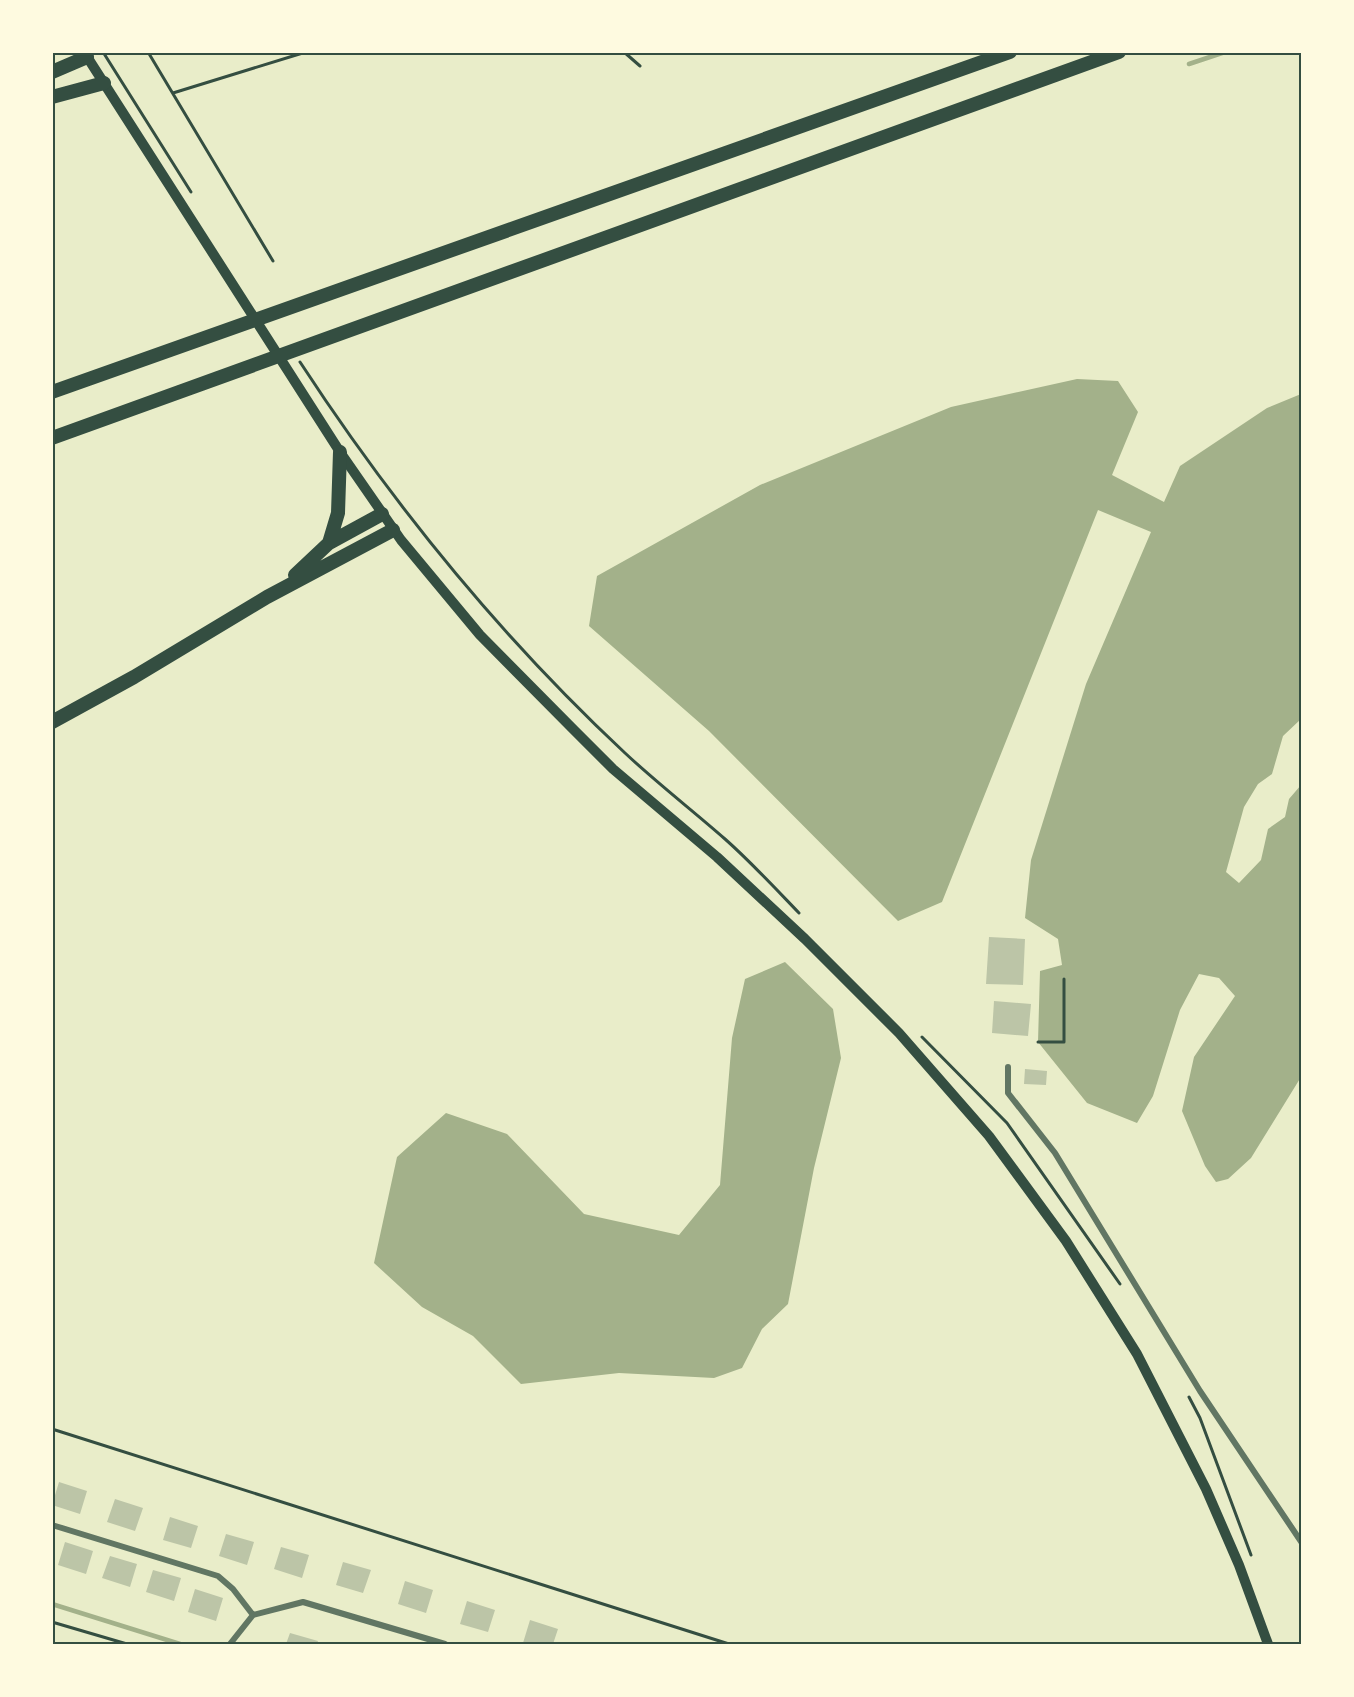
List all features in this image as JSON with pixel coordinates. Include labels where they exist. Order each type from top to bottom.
[{"type":"highway","points":[[52,392],[1010,52]]},
{"type":"highway","points":[[52,438],[1119,52]]},
{"type":"highway","points":[[52,72],[85,55]]},
{"type":"highway","points":[[52,97],[104,83]]},
{"type":"highway","points":[[329,543],[338,513],[340,452]]},
{"type":"highway","points":[[267,597],[316,558],[329,543],[382,514]]},
{"type":"highway","points":[[52,722],[134,677],[267,597],[393,530]]},
{"type":"main road","points":[[85,55],[382,514],[480,635],[613,769],[717,857],[805,939],[899,1032],[989,1136],[1066,1240],[1137,1354],[1206,1490],[1239,1565],[1268,1644]]},
{"type":"street","points":[[1008,1067],[1008,1093],[1055,1153],[1200,1391],[1302,1543]]},
{"type":"street","points":[[52,1525],[218,1576],[233,1589],[253,1615]]},
{"type":"street","points":[[230,1644],[253,1615],[303,1602],[444,1644]]},
{"type":"path","points":[[103,52],[196,199]]},
{"type":"path","points":[[148,52],[273,261]]},
{"type":"path","points":[[173,93],[306,52]]},
{"type":"path","points":[[624,52],[640,66]]},
{"type":"path","points":[[1038,1042],[1064,1042],[1064,979]]},
{"type":"path","points":[[52,1430],[729,1644]]},
{"type":"path","points":[[52,1622],[127,1644]]},
{"type":"shaded area","points":[[1077,379],[1118,381],[1138,412],[1112,475],[1164,502],[1180,466],[1267,408],[1301,394],[1301,719],[1283,736],[1272,774],[1258,784],[1244,807],[1226,872],[1239,883],[1261,860],[1268,829],[1285,817],[1289,799],[1301,785],[1301,1077],[1251,1158],[1228,1179],[1216,1182],[1205,1166],[1182,1111],[1194,1057],[1235,996],[1219,978],[1199,974],[1180,1010],[1153,1096],[1137,1123],[1087,1103],[1038,1042],[1040,971],[1062,965],[1058,939],[1025,918],[1031,860],[1086,684],[1151,532],[1098,510],[942,902],[898,921],[709,731],[589,626],[597,576],[760,485],[951,407]]},
{"type":"shaded area","points":[[785,962],[833,1009],[841,1058],[814,1168],[788,1304],[762,1329],[742,1368],[714,1378],[619,1373],[521,1384],[473,1336],[422,1307],[374,1263],[397,1157],[446,1113],[507,1134],[584,1214],[679,1235],[720,1185],[732,1038],[745,979]]},
{"type":"building","points":[[989,937],[1025,939],[1023,985],[986,984]]},
{"type":"building","points":[[994,1001],[1031,1004],[1028,1036],[992,1033]]},
{"type":"building","points":[[1025,1069],[1047,1071],[1046,1085],[1024,1084]]},
{"type":"building","points":[[59,1482],[87,1491],[80,1514],[52,1505]]},
{"type":"building","points":[[115,1499],[143,1508],[135,1531],[107,1522]]},
{"type":"building","points":[[170,1517],[198,1526],[191,1548],[163,1540]]},
{"type":"building","points":[[226,1534],[254,1542],[247,1565],[219,1556]]},
{"type":"building","points":[[65,1542],[93,1551],[86,1574],[58,1565]]},
{"type":"building","points":[[281,1547],[309,1555],[302,1578],[274,1569]]},
{"type":"building","points":[[110,1556],[137,1564],[130,1587],[102,1578]]},
{"type":"building","points":[[343,1562],[371,1570],[363,1593],[336,1585]]},
{"type":"building","points":[[153,1570],[181,1578],[174,1601],[146,1592]]},
{"type":"building","points":[[405,1581],[433,1590],[426,1613],[398,1604]]},
{"type":"building","points":[[195,1589],[223,1598],[216,1621],[188,1612]]},
{"type":"building","points":[[467,1601],[495,1610],[488,1632],[460,1624]]},
{"type":"building","points":[[530,1620],[558,1629],[553,1644],[523,1643]]},
{"type":"building","points":[[290,1633],[318,1641],[317,1644],[286,1644]]},
{"type":"waterway","points":[[1189,64],[1225,52]]},
{"type":"waterway","points":[[52,1604],[180,1644]]}]
